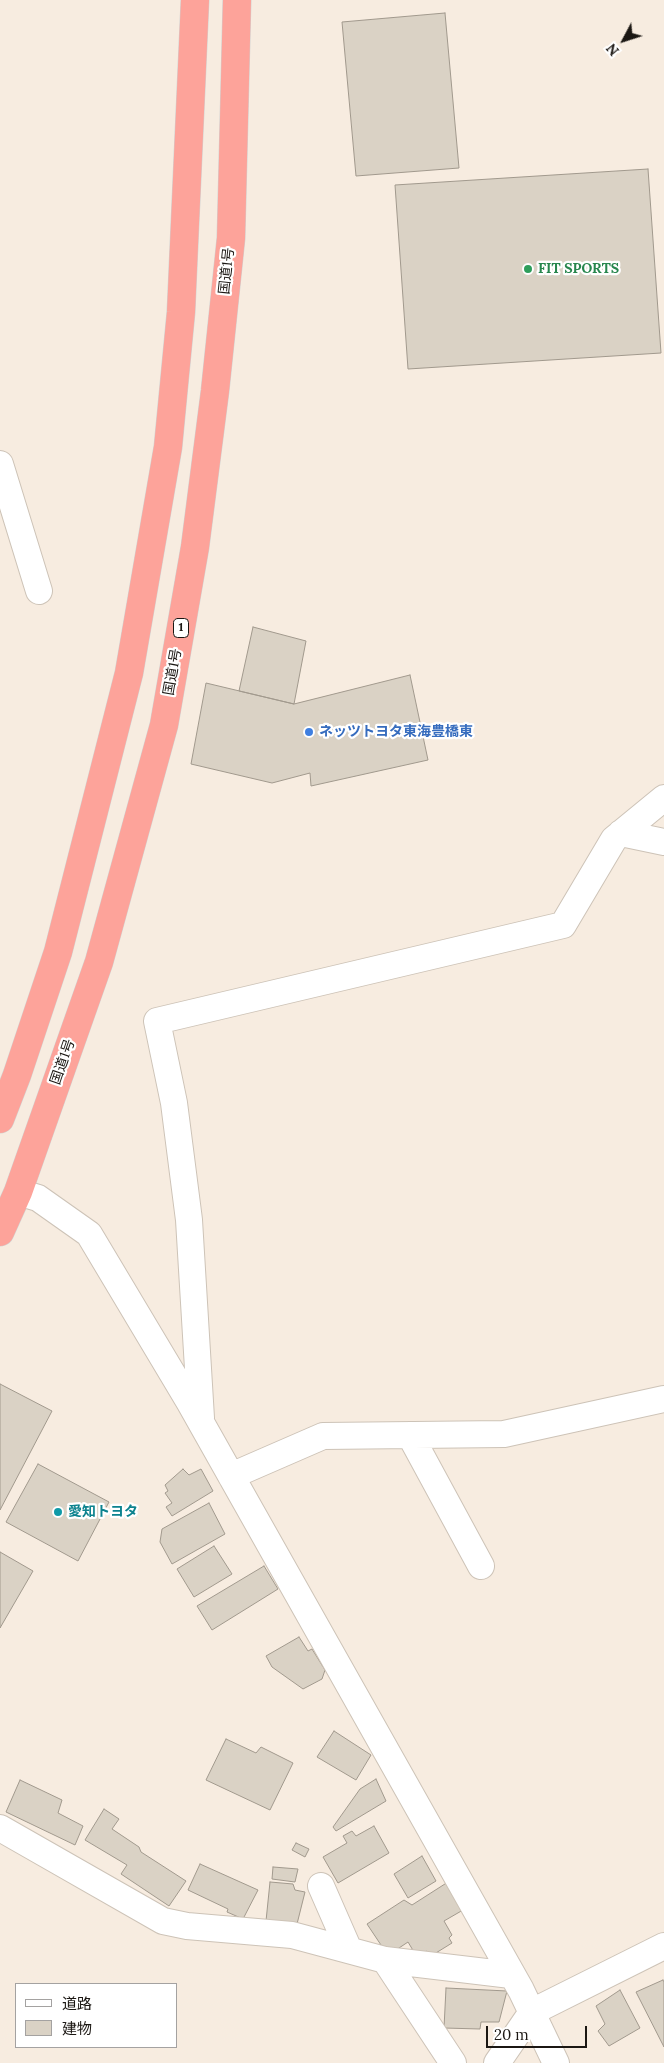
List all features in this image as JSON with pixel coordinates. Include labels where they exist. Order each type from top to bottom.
[{"type":"highway","points":[[0,1119],[17,1076],[58,952],[130,673],[170,418],[181,312],[195,0]]},
{"type":"highway","name":"国道1号","points":[[0,1232],[18,1192],[98,962],[164,725],[195,547],[216,391],[231,238],[237,0]]},
{"type":"street","points":[[0,464],[39,591]]},
{"type":"street","points":[[201,1424],[189,1220],[174,1103],[157,1021],[563,924],[614,839],[664,798]]},
{"type":"street","points":[[621,833],[664,842]]},
{"type":"street","points":[[18,1192],[38,1198],[89,1234],[231,1476],[512,1975],[556,2063]]},
{"type":"street","points":[[231,1476],[323,1436],[504,1434],[664,1399]]},
{"type":"street","points":[[410,1435],[481,1566]]},
{"type":"street","points":[[0,1828],[163,1921],[187,1926],[292,1935],[385,1960],[512,1975]]},
{"type":"street","points":[[321,1886],[349,1950]]},
{"type":"street","points":[[497,2063],[532,2012],[664,1946]]},
{"type":"street","points":[[385,1960],[453,2063]]},
{"type":"building","points":[[445,13],[459,168],[356,176],[342,22]]},
{"type":"building","name":"FIT SPORTS","points":[[648,169],[661,353],[408,369],[395,185]]},
{"type":"building","points":[[253,627],[306,641],[294,704],[239,691]]},
{"type":"building","name":"ネッツトヨタ東海豊橋東","points":[[410,675],[428,760],[311,786],[310,773],[272,783],[191,764],[206,683],[294,704]]},
{"type":"building","points":[[0,1384],[52,1411],[0,1510]]},
{"type":"building","name":"愛知トヨタ","points":[[38,1464],[109,1502],[78,1561],[6,1522]]},
{"type":"building","points":[[183,1469],[189,1475],[201,1469],[213,1491],[172,1516],[166,1507],[172,1503],[165,1493],[168,1491],[165,1485]]},
{"type":"building","points":[[209,1503],[225,1534],[172,1564],[160,1542],[162,1529]]},
{"type":"building","points":[[214,1546],[232,1574],[194,1597],[177,1569]]},
{"type":"building","points":[[0,1552],[33,1571],[0,1628]]},
{"type":"building","points":[[264,1566],[278,1589],[212,1630],[197,1606]]},
{"type":"building","points":[[299,1637],[308,1651],[312,1649],[325,1670],[322,1679],[303,1689],[272,1667],[266,1656]]},
{"type":"building","points":[[334,1731],[371,1755],[356,1780],[317,1757]]},
{"type":"building","points":[[226,1739],[256,1753],[261,1747],[293,1763],[270,1810],[206,1780]]},
{"type":"building","points":[[376,1779],[386,1801],[336,1831],[333,1827],[360,1789]]},
{"type":"building","points":[[20,1780],[62,1800],[58,1813],[83,1826],[75,1845],[6,1812]]},
{"type":"building","points":[[104,1809],[119,1819],[112,1829],[139,1847],[141,1852],[186,1881],[169,1906],[121,1874],[127,1865],[85,1840]]},
{"type":"building","points":[[374,1826],[389,1853],[338,1883],[323,1857],[347,1843],[343,1836],[352,1831],[356,1836]]},
{"type":"building","points":[[296,1843],[309,1849],[305,1857],[292,1850]]},
{"type":"building","points":[[422,1856],[436,1881],[408,1898],[394,1874]]},
{"type":"building","points":[[200,1864],[258,1890],[243,1919],[227,1912],[228,1909],[188,1890]]},
{"type":"building","points":[[273,1867],[298,1869],[295,1882],[272,1879]]},
{"type":"building","points":[[270,1882],[293,1884],[295,1890],[305,1892],[297,1924],[266,1921]]},
{"type":"building","points":[[448,1882],[463,1910],[444,1921],[452,1935],[449,1938],[452,1943],[431,1956],[427,1951],[417,1957],[408,1942],[396,1950],[383,1948],[367,1924],[404,1900],[412,1905]]},
{"type":"building","points":[[663,1980],[664,1982],[664,2047],[636,1992]]},
{"type":"building","points":[[446,1988],[507,1991],[499,2022],[481,2022],[480,2029],[444,2028]]},
{"type":"building","points":[[620,1990],[640,2028],[609,2046],[598,2031],[605,2024],[596,2006]]},
{"type":"place","name":"FIT SPORTS","points":[[528,269]]},
{"type":"place","name":"ネッツトヨタ東海豊橋東","points":[[309,732]]},
{"type":"place","name":"愛知トヨタ","points":[[58,1512]]}]
